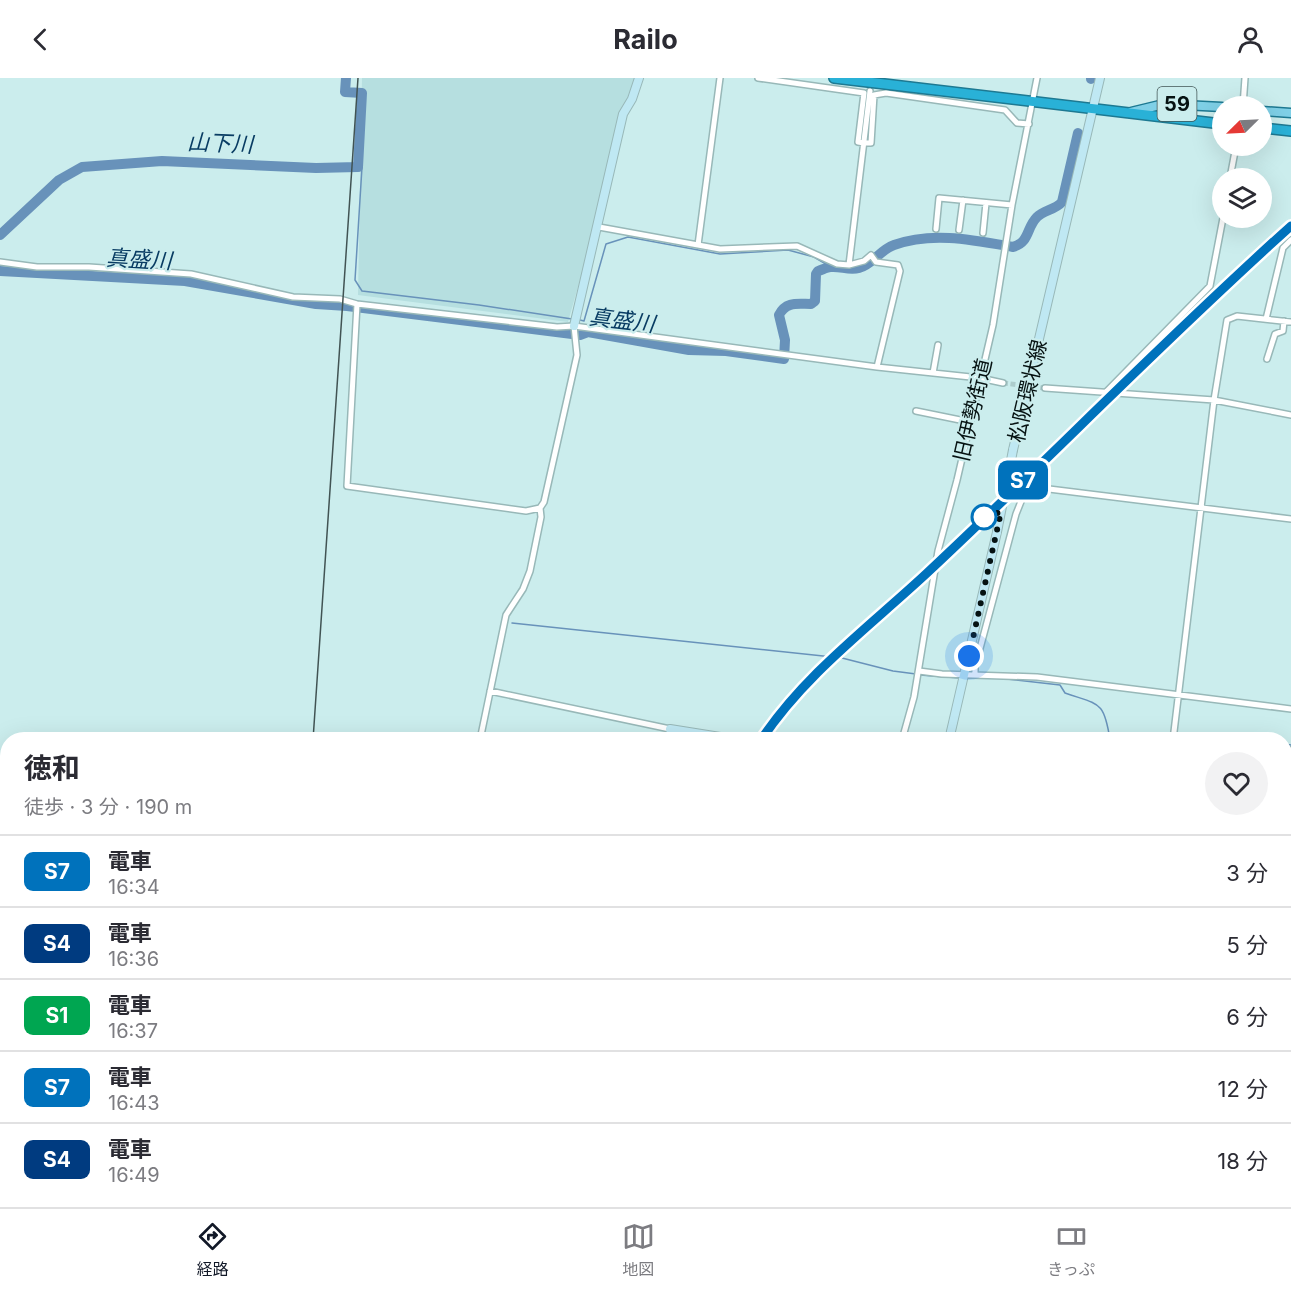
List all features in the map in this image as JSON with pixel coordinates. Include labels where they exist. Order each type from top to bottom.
[{"type":"highway","points":[[834,78],[1094,107],[1212,123]]},
{"type":"highway","points":[[1272,129],[1291,131]]},
{"type":"main road","points":[[575,322],[599,227],[623,114],[632,99],[639,78]]},
{"type":"main road","name":"松阪環状線","points":[[951,732],[1100,78]]},
{"type":"main road","name":"59","points":[[1131,112],[1164,104],[1212,106]]},
{"type":"main road","points":[[1272,112],[1291,113]]},
{"type":"main road","points":[[670,729],[689,732]]},
{"type":"street","points":[[698,245],[720,78]]},
{"type":"street","points":[[758,78],[864,93],[858,142],[871,143],[874,95],[886,93],[1005,110],[1017,123],[1029,124]]},
{"type":"street","name":"旧伊勢街道","points":[[904,732],[919,671],[938,551],[993,325],[1012,205],[1037,78]]},
{"type":"street","points":[[1244,96],[1245,78]]},
{"type":"street","points":[[849,265],[870,91]]},
{"type":"street","points":[[936,229],[939,198],[1012,205]]},
{"type":"street","points":[[959,230],[963,201]]},
{"type":"street","points":[[982,233],[986,203]]},
{"type":"street","points":[[599,227],[720,249],[797,246],[837,264],[849,265],[864,261],[871,255],[876,262],[898,265],[900,271],[877,367]]},
{"type":"street","points":[[1106,392],[1210,286],[1221,228]]},
{"type":"street","points":[[1266,319],[1283,248],[1291,240]]},
{"type":"street","points":[[0,262],[37,267],[89,267],[191,274],[293,297],[340,299],[357,304],[557,327],[575,322],[790,356],[980,378],[1003,383]]},
{"type":"street","points":[[357,304],[347,486],[526,511],[540,508]]},
{"type":"street","points":[[1174,732],[1214,400],[1227,320],[1237,316],[1291,322]]},
{"type":"street","points":[[1267,359],[1275,334],[1283,331],[1284,321]]},
{"type":"street","points":[[482,732],[506,615],[523,589],[530,572],[541,517],[540,508],[544,502],[577,355],[575,322]]},
{"type":"street","points":[[933,373],[938,345]]},
{"type":"street","points":[[1045,388],[1214,400],[1291,415]]},
{"type":"street","points":[[916,411],[970,422]]},
{"type":"street","points":[[975,674],[1016,514],[1022,499],[1035,485],[1291,519]]},
{"type":"street","points":[[919,671],[975,674],[1178,695],[1291,710]]},
{"type":"street","points":[[490,691],[670,729],[669,732]]},
{"type":"shaded area","points":[[362,78],[637,78],[568,322],[358,295]]},
{"type":"waterway","name":"山下川","points":[[0,235],[59,180],[82,167],[162,161],[316,168],[358,167],[362,93],[345,92],[346,78]]},
{"type":"waterway","name":"真盛川","points":[[0,271],[185,281],[316,304],[580,335],[588,332],[689,350],[726,351],[784,359],[785,340],[779,315],[789,305],[811,304],[815,301],[818,271],[828,267],[859,268],[889,247],[923,238],[953,238],[1013,247],[1022,242],[1037,217],[1062,202],[1078,133]]},
{"type":"waterway","points":[[358,167],[362,167],[355,280],[362,291],[572,319]]},
{"type":"waterway","points":[[580,320],[584,321],[606,244],[628,237],[720,254],[788,250],[814,257],[831,267]]},
{"type":"waterway","points":[[512,623],[842,658],[893,671],[916,674]]},
{"type":"waterway","points":[[920,675],[960,678]]},
{"type":"waterway","points":[[965,678],[975,678]]},
{"type":"waterway","points":[[1007,679],[1060,685],[1065,693],[1098,706],[1105,717],[1109,732]]},
{"type":"tunnel","points":[[1003,383],[1045,388]]},
{"type":"railway","points":[[314,732],[358,78]]},
{"type":"railway","points":[[767,732],[819,671],[908,591],[1154,353],[1291,226]]},
{"type":"train","name":"S7","points":[[766,732],[775,718],[830,660],[927,573],[1112,393],[1291,226]]},
{"type":"route","points":[[969,656],[1001,512],[984,517]]}]
